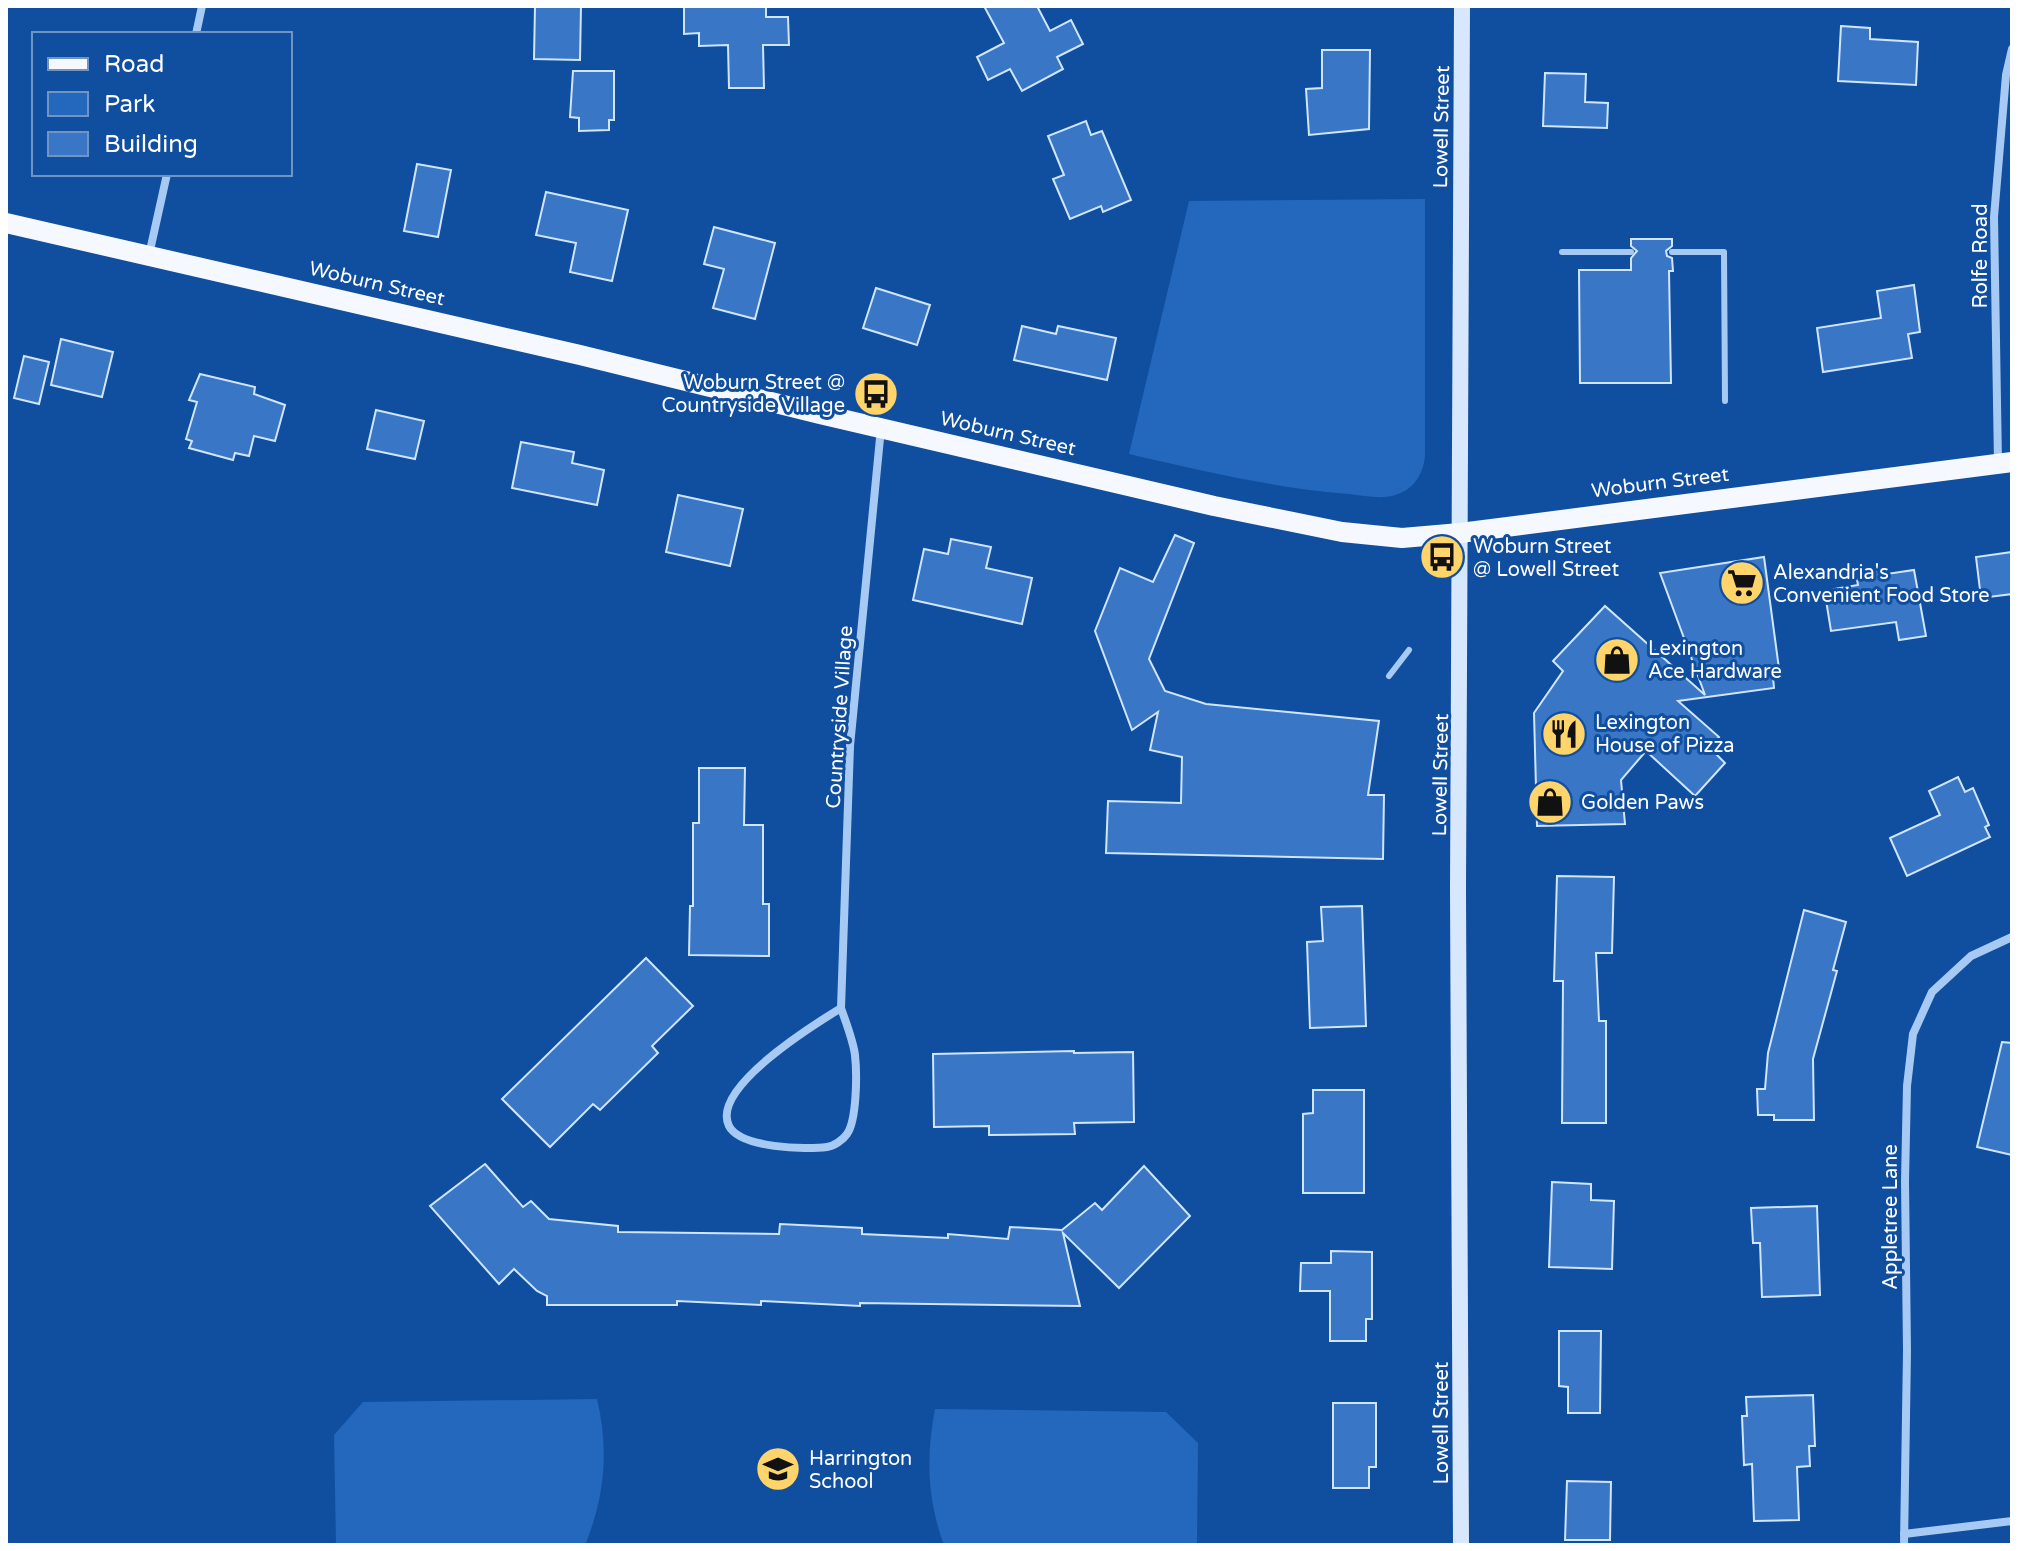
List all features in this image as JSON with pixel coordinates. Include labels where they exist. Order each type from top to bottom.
[{"type":"main road","name":"Lowell Street","points":[[1461,1545],[1458,903],[1462,6]]},
{"type":"main road","name":"Woburn Street","points":[[6,223],[623,365],[1214,506],[1342,532],[1402,538],[1460,533],[2005,463]]},
{"type":"street","points":[[196,32],[202,6]]},
{"type":"street","name":"Rolfe Road","points":[[2005,463],[1994,217],[2006,75],[2012,49]]},
{"type":"street","points":[[149,256],[167,176]]},
{"type":"street","name":"Countryside Village","points":[[841,1008],[795,1037],[736,1092],[727,1115],[729,1126],[737,1134],[784,1147],[830,1147],[848,1134],[854,1110],[855,1055],[841,1008],[850,746],[881,428]]},
{"type":"street","name":"Appletree Lane","points":[[1904,1545],[1907,1351],[1905,1181],[1907,1086],[1913,1034],[1932,992],[1971,956],[2012,937]]},
{"type":"street","points":[[1904,1534],[2012,1521]]},
{"type":"lane","points":[[1562,252],[1631,252]]},
{"type":"lane","points":[[1672,252],[1724,252],[1725,401]]},
{"type":"lane","points":[[1389,676],[1409,650]]},
{"type":"green space","points":[[1425,199],[1425,455],[1414,484],[1393,496],[1381,497],[1321,491],[1238,478],[1129,454],[1189,201]]},
{"type":"green space","points":[[597,1399],[603,1436],[603,1473],[597,1509],[585,1545],[336,1545],[334,1435],[363,1402]]},
{"type":"green space","points":[[935,1409],[1166,1412],[1198,1443],[1197,1545],[944,1545],[931,1494],[930,1443]]},
{"type":"building","points":[[535,6],[581,6],[580,60],[534,59]]},
{"type":"building","points":[[684,6],[766,6],[766,17],[788,17],[789,45],[763,45],[764,88],[729,88],[728,45],[699,46],[699,33],[684,34]]},
{"type":"building","points":[[984,6],[1037,6],[1050,31],[1071,20],[1083,44],[1057,57],[1063,69],[1022,91],[1010,69],[988,80],[977,57],[1004,43]]},
{"type":"building","points":[[1841,26],[1870,28],[1870,39],[1918,42],[1916,85],[1838,81]]},
{"type":"building","points":[[1322,50],[1370,50],[1369,129],[1309,135],[1306,89],[1322,88]]},
{"type":"building","points":[[573,71],[614,71],[614,120],[609,120],[609,130],[579,131],[579,118],[570,117]]},
{"type":"building","points":[[1545,73],[1586,74],[1585,102],[1608,103],[1607,128],[1543,126]]},
{"type":"building","points":[[1086,121],[1091,135],[1102,131],[1131,200],[1103,212],[1101,206],[1070,219],[1053,179],[1064,175],[1048,136]]},
{"type":"building","points":[[417,164],[451,170],[438,237],[404,231]]},
{"type":"building","points":[[546,192],[628,210],[612,281],[570,272],[576,243],[536,235]]},
{"type":"building","points":[[714,227],[775,243],[755,319],[713,308],[724,269],[704,264]]},
{"type":"building","points":[[1631,239],[1672,239],[1672,246],[1666,251],[1667,256],[1672,258],[1673,271],[1669,271],[1671,383],[1580,383],[1579,270],[1631,270],[1631,258],[1637,251],[1631,246]]},
{"type":"building","points":[[1914,285],[1920,332],[1908,334],[1912,358],[1823,372],[1817,328],[1881,318],[1877,291]]},
{"type":"building","points":[[876,288],[930,305],[917,345],[863,328]]},
{"type":"building","points":[[1022,326],[1056,334],[1058,326],[1116,338],[1107,380],[1014,360]]},
{"type":"building","points":[[61,339],[113,352],[102,397],[51,385]]},
{"type":"building","points":[[24,356],[49,362],[39,404],[14,398]]},
{"type":"building","points":[[200,374],[255,387],[254,394],[285,405],[275,441],[254,436],[249,456],[235,453],[233,460],[189,448],[192,441],[186,439],[197,402],[189,400]]},
{"type":"building","points":[[376,410],[424,421],[415,459],[367,449]]},
{"type":"building","points":[[521,442],[574,452],[572,463],[604,470],[597,505],[512,488]]},
{"type":"building","points":[[678,495],[743,509],[730,566],[666,552]]},
{"type":"building","points":[[1175,535],[1194,543],[1149,659],[1165,691],[1206,704],[1379,721],[1368,795],[1384,795],[1383,859],[1106,853],[1108,801],[1181,803],[1182,757],[1150,750],[1158,712],[1132,730],[1095,631],[1120,568],[1153,582]]},
{"type":"building","points":[[951,539],[991,547],[986,568],[1032,578],[1022,624],[913,600],[924,549],[948,554]]},
{"type":"building","points":[[2012,552],[2012,594],[1981,598],[1976,557]]},
{"type":"building","points":[[1764,557],[1780,676],[1773,677],[1774,688],[1678,701],[1719,737],[1709,747],[1725,763],[1695,796],[1646,751],[1621,780],[1625,824],[1537,826],[1534,713],[1563,671],[1553,661],[1605,606],[1705,695],[1660,573]]},
{"type":"building","points":[[1885,569],[1887,574],[1914,570],[1926,636],[1899,640],[1896,622],[1831,631],[1826,600],[1836,598],[1834,589],[1858,585],[1856,574]]},
{"type":"building","points":[[699,768],[745,768],[744,825],[763,825],[763,904],[769,904],[769,956],[689,955],[690,906],[693,906],[693,823],[699,823]]},
{"type":"building","points":[[1958,777],[1965,792],[1973,788],[1989,825],[1985,827],[1990,837],[1907,876],[1890,838],[1940,815],[1929,791]]},
{"type":"building","points":[[1557,876],[1614,877],[1612,953],[1596,953],[1599,1021],[1606,1021],[1606,1123],[1562,1123],[1563,981],[1554,981]]},
{"type":"building","points":[[1362,906],[1366,1026],[1310,1028],[1307,942],[1323,941],[1321,907]]},
{"type":"building","points":[[1804,910],[1846,922],[1833,970],[1837,971],[1813,1059],[1814,1120],[1774,1120],[1774,1115],[1758,1115],[1757,1089],[1765,1089],[1768,1053]]},
{"type":"building","points":[[646,958],[693,1006],[652,1046],[658,1053],[600,1110],[593,1104],[550,1147],[502,1099]]},
{"type":"building","points":[[2002,1042],[2012,1043],[2012,1155],[1977,1147]]},
{"type":"building","points":[[1133,1052],[1134,1122],[1074,1123],[1075,1134],[989,1135],[989,1126],[934,1127],[933,1054]]},
{"type":"building","points":[[1313,1090],[1364,1090],[1364,1193],[1303,1193],[1303,1114],[1313,1113]]},
{"type":"building","points":[[485,1164],[523,1207],[531,1201],[549,1219],[618,1226],[618,1232],[779,1234],[780,1224],[862,1228],[862,1234],[948,1238],[948,1234],[1008,1239],[1010,1227],[1062,1230],[1095,1203],[1102,1210],[1144,1166],[1190,1216],[1119,1288],[1063,1233],[1080,1306],[860,1303],[860,1306],[761,1301],[761,1305],[677,1301],[677,1305],[547,1305],[547,1296],[537,1291],[514,1269],[499,1284],[430,1206]]},
{"type":"building","points":[[1552,1182],[1591,1184],[1591,1200],[1614,1201],[1612,1269],[1549,1267]]},
{"type":"building","points":[[1817,1206],[1820,1295],[1762,1297],[1760,1243],[1753,1243],[1751,1208]]},
{"type":"building","points":[[1331,1251],[1372,1252],[1372,1319],[1366,1319],[1366,1341],[1330,1341],[1330,1291],[1300,1291],[1301,1263],[1331,1263]]},
{"type":"building","points":[[1559,1331],[1601,1331],[1600,1413],[1568,1413],[1568,1387],[1559,1386]]},
{"type":"building","points":[[1813,1395],[1815,1446],[1809,1446],[1810,1466],[1797,1467],[1799,1520],[1754,1521],[1752,1464],[1744,1465],[1742,1416],[1747,1416],[1746,1397]]},
{"type":"building","points":[[1333,1403],[1376,1403],[1376,1467],[1369,1467],[1369,1488],[1333,1488]]},
{"type":"building","points":[[1567,1481],[1611,1482],[1610,1540],[1565,1540]]},
{"type":"place","name":"Woburn Street @ Countryside Village","points":[[876,394]]},
{"type":"place","name":"Woburn Street @ Lowell Street","points":[[1442,557]]},
{"type":"place","name":"Alexandria's Convenient Food Store","points":[[1742,583]]},
{"type":"place","name":"Lexington Ace Hardware","points":[[1617,660]]},
{"type":"place","name":"Lexington House of Pizza","points":[[1564,734]]},
{"type":"place","name":"Golden Paws","points":[[1550,802]]},
{"type":"place","name":"Harrington School","points":[[778,1469]]}]
